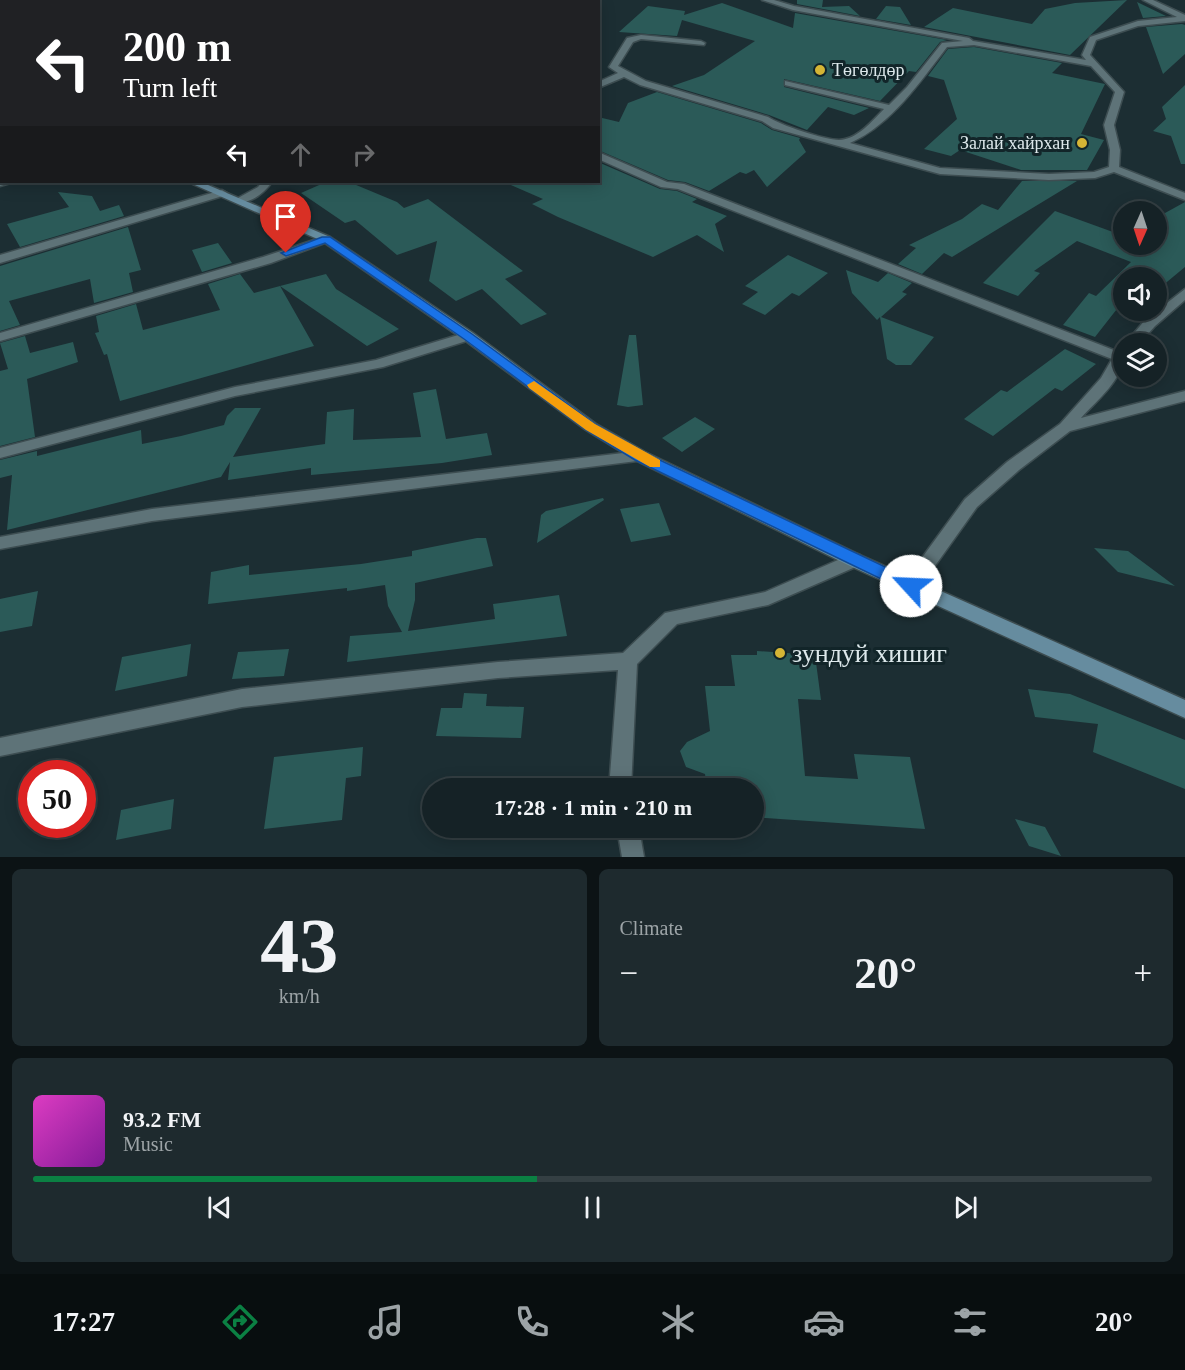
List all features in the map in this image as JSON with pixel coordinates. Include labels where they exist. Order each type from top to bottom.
[{"type":"main road","points":[[196,183],[242,200],[326,239],[468,336],[591,427],[640,456],[854,560],[1185,709]]},
{"type":"street","points":[[766,0],[839,17],[964,37],[974,43]]},
{"type":"street","points":[[1147,0],[1185,19]]},
{"type":"street","points":[[1114,169],[1115,150],[1110,125],[1120,92],[1086,55],[1093,39],[1148,20],[1185,19]]},
{"type":"street","points":[[702,43],[641,37],[630,40],[613,67],[643,82],[765,119],[776,126],[940,171],[1049,177],[1095,175],[1114,169],[1185,197]]},
{"type":"street","points":[[840,144],[865,133],[910,89],[945,45],[974,43],[1095,64]]},
{"type":"street","points":[[600,85],[625,73]]},
{"type":"street","points":[[788,83],[891,108]]},
{"type":"street","points":[[600,156],[665,185],[680,186],[1113,352]]},
{"type":"street","points":[[242,200],[262,189],[266,183]]},
{"type":"street","points":[[0,259],[222,193]]},
{"type":"street","points":[[0,336],[267,260],[326,239]]},
{"type":"street","points":[[1143,333],[1185,293]]},
{"type":"street","points":[[0,453],[235,392],[378,364],[468,336]]},
{"type":"street","points":[[911,586],[971,503],[1013,466],[1065,427],[1107,380],[1113,370]]},
{"type":"street","points":[[1065,427],[1185,396]]},
{"type":"street","points":[[0,543],[152,515],[640,456]]},
{"type":"street","points":[[621,778],[628,661],[671,618],[768,598],[854,560]]},
{"type":"street","points":[[0,747],[242,698],[498,669],[628,661]]},
{"type":"street","points":[[629,838],[633,857]]},
{"type":"building","points":[[797,0],[823,0],[822,7],[849,6],[860,16],[797,4]]},
{"type":"building","points":[[1127,0],[1070,55],[924,27],[953,8],[1032,24],[1045,9],[1075,3]]},
{"type":"building","points":[[1137,2],[1166,16],[1143,18]]},
{"type":"building","points":[[722,3],[793,28],[795,13],[947,40],[940,42],[916,72],[909,71],[880,101],[784,79],[784,87],[869,108],[854,115],[828,107],[807,130],[769,115],[672,86],[704,75],[755,41],[682,20],[677,36],[619,32],[648,6],[685,11],[684,15]]},
{"type":"building","points":[[886,6],[900,7],[911,25],[876,19]]},
{"type":"building","points":[[1185,25],[1185,54],[1163,74],[1146,27]]},
{"type":"building","points":[[974,47],[1062,63],[1052,73],[1105,84],[1081,134],[1104,140],[1087,170],[1021,170],[960,150],[951,156],[924,149],[957,119],[944,80],[928,76],[948,49]]},
{"type":"building","points":[[1185,85],[1185,164],[1181,164],[1171,136],[1153,131],[1166,119],[1162,107]]},
{"type":"building","points":[[657,92],[761,123],[772,130],[800,138],[806,152],[767,187],[754,170],[746,174],[740,172],[709,191],[685,182],[668,180],[600,151],[600,117],[619,122],[628,103]]},
{"type":"building","points":[[600,163],[660,189],[677,191],[697,199],[692,202],[727,216],[715,224],[724,252],[697,235],[653,257],[532,204],[543,199],[506,183],[600,183]]},
{"type":"building","points":[[1022,181],[1077,181],[952,257],[944,253],[922,274],[898,264],[916,248],[909,245],[962,219],[982,204],[998,210]]},
{"type":"building","points":[[324,183],[351,183],[397,202],[404,208],[428,199],[523,271],[505,279],[547,314],[521,325],[482,289],[456,301],[429,281],[437,241],[397,255],[355,220],[345,223],[301,193]]},
{"type":"building","points":[[58,192],[92,196],[100,211],[119,205],[124,216],[20,247],[7,224],[69,207]]},
{"type":"building","points":[[1185,202],[1185,267],[1167,282],[1167,267],[1126,267],[1131,262],[1113,255],[1167,255],[1167,212]]},
{"type":"building","points":[[1055,211],[1113,232],[1113,255],[1077,241],[1034,271],[1040,273],[1018,296],[983,283]]},
{"type":"building","points":[[128,227],[141,270],[129,273],[133,292],[94,303],[90,279],[9,301],[20,325],[0,331],[0,266]]},
{"type":"building","points":[[218,243],[232,263],[202,272],[192,250]]},
{"type":"building","points":[[788,255],[828,273],[799,296],[792,293],[765,315],[742,304],[758,292],[745,286]]},
{"type":"building","points":[[846,270],[878,282],[888,273],[912,283],[902,292],[907,294],[881,317],[934,337],[911,365],[896,365],[887,359],[880,317],[877,320],[852,293]]},
{"type":"building","points":[[240,274],[254,293],[280,286],[314,346],[120,401],[107,354],[104,355],[95,333],[99,332],[96,316],[136,304],[143,330],[220,310],[208,284]]},
{"type":"building","points":[[326,274],[336,289],[399,329],[367,346],[280,286]]},
{"type":"building","points":[[1113,279],[1113,314],[1095,337],[1063,325],[1089,293],[1096,296]]},
{"type":"building","points":[[629,335],[636,335],[643,405],[628,407],[617,405]]},
{"type":"building","points":[[25,336],[30,353],[73,342],[78,362],[27,379],[35,437],[0,446],[0,371],[8,369],[0,343]]},
{"type":"building","points":[[1065,349],[1096,364],[1062,391],[1055,388],[993,436],[964,419],[1001,390],[1007,392]]},
{"type":"building","points":[[436,389],[446,439],[487,433],[492,455],[442,463],[311,475],[311,468],[228,480],[230,462],[221,477],[7,530],[12,475],[0,478],[0,460],[37,451],[37,456],[141,430],[142,444],[181,436],[224,425],[227,416],[235,408],[261,408],[233,457],[325,444],[327,412],[354,409],[353,440],[421,437],[413,393]]},
{"type":"building","points":[[695,417],[715,429],[682,452],[662,438]]},
{"type":"building","points":[[603,498],[604,500],[537,543],[541,515],[546,511]]},
{"type":"building","points":[[659,503],[671,535],[631,542],[620,509]]},
{"type":"building","points":[[486,538],[493,566],[415,583],[415,600],[408,631],[495,619],[493,604],[559,595],[567,636],[347,662],[350,636],[402,632],[388,606],[385,585],[347,591],[347,588],[208,604],[211,572],[249,565],[249,575],[361,564],[412,556],[412,551]]},
{"type":"building","points":[[1094,548],[1128,551],[1175,586],[1118,572]]},
{"type":"building","points":[[38,591],[32,626],[0,632],[0,599]]},
{"type":"building","points":[[191,644],[187,676],[115,691],[122,657]]},
{"type":"building","points":[[289,649],[284,676],[232,679],[238,652]]},
{"type":"building","points":[[757,651],[815,655],[821,700],[798,699],[805,776],[858,779],[854,754],[910,757],[925,829],[764,818],[764,778],[706,778],[705,774],[686,767],[680,751],[687,742],[710,731],[705,686],[735,686],[731,655],[757,655]]},
{"type":"building","points":[[1028,689],[1070,694],[1185,740],[1185,789],[1093,752],[1098,724],[1035,717]]},
{"type":"building","points":[[464,693],[487,694],[486,706],[524,707],[521,738],[436,736],[441,708],[462,708]]},
{"type":"building","points":[[363,747],[361,776],[346,778],[342,820],[264,829],[274,757]]},
{"type":"building","points":[[174,799],[171,829],[116,840],[121,810]]},
{"type":"building","points":[[1015,819],[1045,827],[1061,856],[1029,846]]},
{"type":"slow traffic","points":[[534,385],[591,427],[655,463]]},
{"type":"place","name":"Төгөлдөр","points":[[820,70]]},
{"type":"place","name":"Залай хайрхан","points":[[1082,143]]},
{"type":"place","name":"зундуй хишиг","points":[[780,653]]},
{"type":"route","points":[[286,253],[326,239],[468,336],[591,427],[640,456],[911,586]]}]
